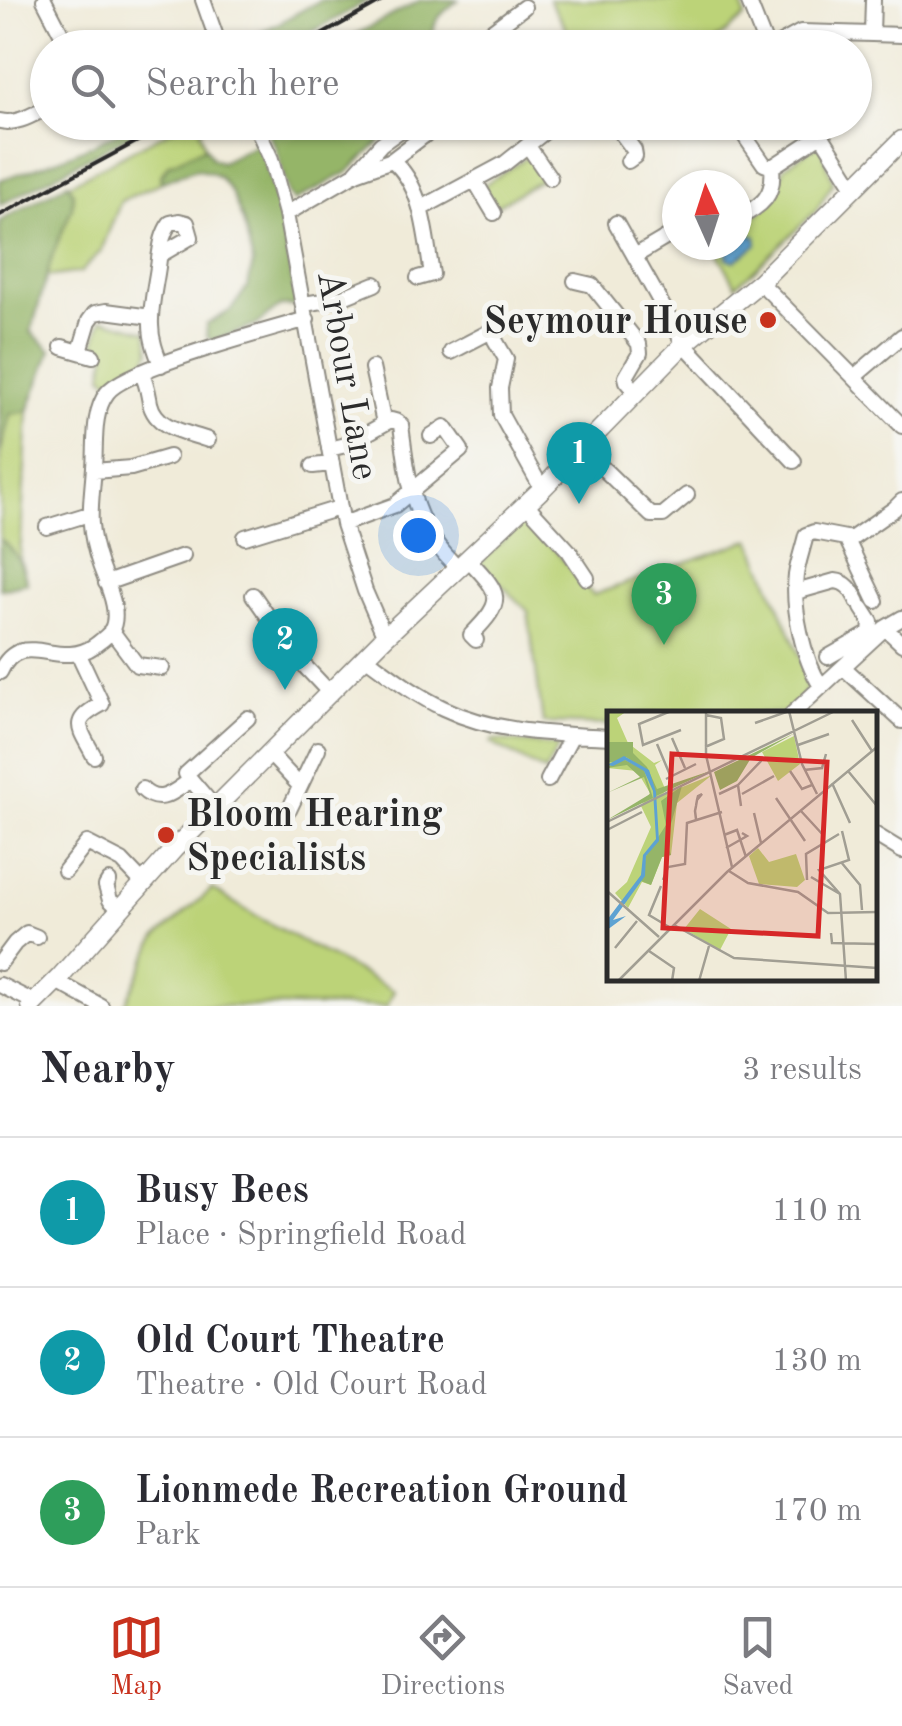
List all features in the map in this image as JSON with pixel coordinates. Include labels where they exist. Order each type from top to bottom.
[{"type":"main road","points":[[33,1004],[120,908],[125,877],[215,808],[385,636],[542,489],[684,344],[746,298],[902,140]]},
{"type":"street","points":[[44,0],[60,30]]},
{"type":"street","points":[[203,0],[214,30]]},
{"type":"street","points":[[748,0],[762,30]]},
{"type":"street","points":[[874,0],[872,34],[902,35]]},
{"type":"street","points":[[497,30],[521,15]]},
{"type":"street","points":[[0,121],[11,123],[30,116]]},
{"type":"street","name":"Arbour Lane","points":[[264,140],[286,214],[339,508],[365,591],[385,636]]},
{"type":"street","points":[[356,172],[386,140]]},
{"type":"street","points":[[286,214],[356,172],[392,160],[420,140]]},
{"type":"street","points":[[420,210],[475,181],[535,140]]},
{"type":"street","points":[[626,140],[634,150],[628,161]]},
{"type":"street","points":[[747,140],[764,164],[772,167]]},
{"type":"street","points":[[772,167],[804,140]]},
{"type":"street","points":[[824,140],[854,187]]},
{"type":"street","points":[[528,146],[550,178]]},
{"type":"street","points":[[392,160],[411,184],[420,210],[432,274],[418,278]]},
{"type":"street","points":[[752,208],[768,196],[772,167]]},
{"type":"street","points":[[842,168],[874,168]]},
{"type":"street","points":[[475,181],[494,212]]},
{"type":"street","points":[[616,223],[684,344],[794,461]]},
{"type":"street","points":[[634,256],[662,240]]},
{"type":"street","points":[[160,255],[151,318],[152,340],[160,365]]},
{"type":"street","points":[[575,280],[592,285],[639,344],[640,353],[626,378],[637,392]]},
{"type":"street","points":[[760,282],[902,426]]},
{"type":"street","points":[[0,672],[15,653],[25,650],[79,655],[111,630],[114,609],[94,546],[89,514],[97,416],[108,391],[160,365],[240,345],[305,312],[375,284]]},
{"type":"street","points":[[62,347],[87,354],[89,321],[95,313],[151,318]]},
{"type":"street","points":[[451,352],[494,323],[495,340],[506,360],[500,388],[501,415],[542,489]]},
{"type":"street","points":[[854,376],[902,336]]},
{"type":"street","points":[[372,368],[384,423]]},
{"type":"street","points":[[142,372],[154,415],[163,424],[208,440]]},
{"type":"street","points":[[314,466],[384,423],[395,420],[401,425],[410,493],[424,524],[439,550],[488,580],[495,594],[491,615],[471,635],[476,640]]},
{"type":"street","points":[[343,524],[395,506],[461,450],[445,427],[431,436]]},
{"type":"street","points":[[583,448],[651,515],[663,515],[688,496]]},
{"type":"street","points":[[94,470],[131,468],[169,457]]},
{"type":"street","points":[[821,686],[810,670],[796,592],[796,573],[806,535],[814,532],[847,540],[902,500]]},
{"type":"street","points":[[526,504],[569,551],[587,578]]},
{"type":"street","points":[[246,537],[339,508]]},
{"type":"street","points":[[47,527],[89,514]]},
{"type":"street","points":[[828,658],[870,632],[869,605],[847,540]]},
{"type":"street","points":[[106,584],[182,556]]},
{"type":"street","points":[[796,592],[841,582],[893,623],[902,644]]},
{"type":"street","points":[[253,596],[298,659],[329,692]]},
{"type":"street","points":[[795,711],[893,623]]},
{"type":"street","points":[[111,630],[137,666],[162,668]]},
{"type":"street","points":[[79,655],[102,704],[83,714],[80,722],[80,730],[94,756]]},
{"type":"street","points":[[365,657],[423,689],[440,707],[477,722],[508,730],[607,737]]},
{"type":"street","points":[[842,666],[902,721]]},
{"type":"street","points":[[215,808],[186,774],[248,718]]},
{"type":"street","points":[[548,780],[572,735]]},
{"type":"street","points":[[289,810],[318,748]]},
{"type":"street","points":[[269,753],[303,780],[321,784]]},
{"type":"street","points":[[142,789],[158,798],[191,780]]},
{"type":"street","points":[[877,836],[902,851]]},
{"type":"street","points":[[65,871],[88,843],[122,860],[125,877],[106,886],[110,900],[120,908]]},
{"type":"street","points":[[0,964],[27,932],[37,937]]},
{"type":"street","points":[[56,981],[96,1003]]},
{"type":"street","points":[[0,985],[33,1004]]},
{"type":"green space","points":[[321,0],[369,0],[315,30],[266,30]]},
{"type":"green space","points":[[421,0],[458,0],[437,20],[434,30],[364,30]]},
{"type":"green space","points":[[549,0],[741,0],[745,17],[729,30],[567,30]]},
{"type":"green space","points":[[102,140],[120,140],[0,205],[0,180]]},
{"type":"green space","points":[[152,140],[203,140],[205,147],[168,165],[160,177],[162,182],[121,201],[101,251],[81,272],[46,277],[31,332],[51,350],[28,411],[20,559],[27,583],[0,589],[0,221]]},
{"type":"green space","points":[[272,140],[382,140],[348,172],[294,201],[288,193]]},
{"type":"green space","points":[[259,143],[280,213],[297,306],[281,306],[257,325],[213,341],[207,337],[206,325],[231,310],[248,286],[253,263],[243,221],[231,192],[211,173],[196,169],[162,182],[160,178],[168,165],[205,147],[212,159],[221,162]]},
{"type":"green space","points":[[820,143],[833,182],[816,211],[736,285],[722,260],[752,260],[752,217],[771,201],[784,167]]},
{"type":"green space","points":[[532,154],[546,176],[495,207],[482,186]]},
{"type":"green space","points":[[68,183],[73,193],[72,208],[53,254],[31,332],[51,350],[28,411],[10,414],[0,454],[0,221]]},
{"type":"green space","points":[[102,319],[147,331],[150,351],[146,360],[111,383],[103,375],[106,355],[93,349]]},
{"type":"green space","points":[[527,517],[593,595],[751,539],[810,680],[789,711],[607,711],[607,725],[543,723],[528,611],[479,563]]},
{"type":"green space","points":[[0,539],[18,558],[27,583],[0,589]]},
{"type":"green space","points":[[493,740],[559,746],[545,772],[491,743]]},
{"type":"green space","points":[[212,889],[394,991],[387,1006],[124,1006],[156,938]]},
{"type":"railway","points":[[330,30],[384,0]]},
{"type":"railway","points":[[0,215],[140,140]]},
{"type":"place","name":"Seymour House","points":[[768,320]]},
{"type":"place","name":"Busy Bees","points":[[579,504]]},
{"type":"place","name":"Lionmede Recreation Ground","points":[[664,645]]},
{"type":"place","name":"Old Court Theatre","points":[[285,690]]},
{"type":"place","name":"Bloom Hearing Specialists","points":[[166,835]]}]
